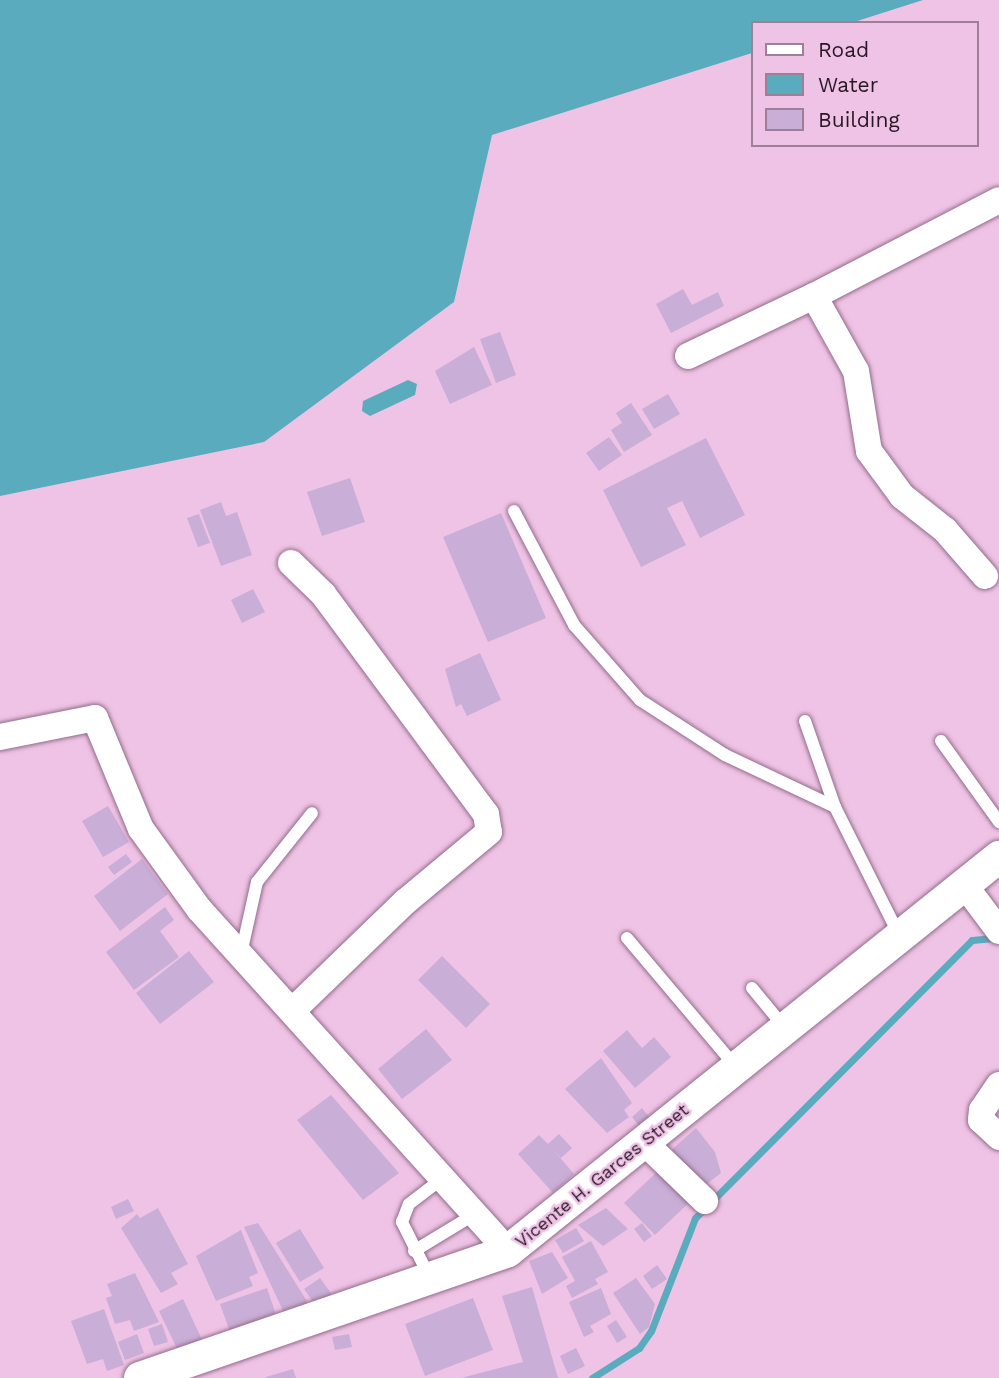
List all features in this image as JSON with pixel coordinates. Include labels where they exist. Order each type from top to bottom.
[{"type":"street","points":[[688,356],[814,296],[999,200]]},
{"type":"street","points":[[814,296],[856,371],[869,452],[902,496],[945,530],[985,576]]},
{"type":"street","points":[[290,563],[323,594],[486,814],[489,832],[405,902],[293,1010]]},
{"type":"street","points":[[0,737],[95,718],[141,829],[199,909],[508,1251]]},
{"type":"street","name":"Vicente H. Garces Street","points":[[140,1378],[508,1251],[963,883],[999,857]]},
{"type":"street","points":[[963,883],[999,931]]},
{"type":"street","points":[[999,1085],[982,1110],[981,1120],[999,1137]]},
{"type":"street","points":[[644,1142],[705,1201]]},
{"type":"lane","points":[[514,511],[574,625],[640,700],[724,755],[835,807]]},
{"type":"lane","points":[[804,721],[835,807],[899,936]]},
{"type":"lane","points":[[941,741],[999,822]]},
{"type":"lane","points":[[241,954],[257,882],[312,813]]},
{"type":"lane","points":[[627,938],[737,1067]]},
{"type":"lane","points":[[752,988],[785,1028]]},
{"type":"lane","points":[[430,1278],[414,1251],[403,1215],[443,1178]]},
{"type":"lane","points":[[414,1251],[474,1214]]},
{"type":"water","points":[[0,0],[923,0],[857,21],[750,21],[750,54],[492,135],[454,302],[264,442],[0,496]]},
{"type":"water","points":[[408,380],[417,384],[415,395],[370,416],[362,411],[363,401]]},
{"type":"building","points":[[683,289],[692,305],[718,292],[724,306],[671,333],[656,304]]},
{"type":"building","points":[[500,332],[516,375],[496,383],[480,339]]},
{"type":"building","points":[[474,347],[492,385],[450,404],[435,371]]},
{"type":"building","points":[[668,394],[680,414],[654,429],[642,409]]},
{"type":"building","points":[[631,403],[652,435],[624,452],[611,430],[622,423],[616,413]]},
{"type":"building","points":[[609,437],[622,455],[599,471],[586,453]]},
{"type":"building","points":[[706,438],[745,515],[700,538],[682,501],[667,508],[686,545],[641,567],[603,490]]},
{"type":"building","points":[[350,478],[365,522],[322,536],[307,492]]},
{"type":"building","points":[[221,502],[226,516],[237,512],[252,555],[221,566],[200,510]]},
{"type":"building","points":[[501,513],[546,618],[488,642],[443,537]]},
{"type":"building","points":[[199,514],[210,543],[198,547],[187,518]]},
{"type":"building","points":[[253,589],[265,612],[242,623],[231,600]]},
{"type":"building","points":[[480,653],[501,700],[467,716],[461,704],[456,707],[445,669]]},
{"type":"building","points":[[108,806],[129,842],[103,857],[82,821]]},
{"type":"building","points":[[126,854],[132,862],[114,875],[108,867]]},
{"type":"building","points":[[142,859],[168,894],[120,931],[94,896]]},
{"type":"building","points":[[165,907],[174,920],[160,931],[179,957],[134,990],[106,952]]},
{"type":"building","points":[[189,951],[214,982],[160,1024],[136,993]]},
{"type":"building","points":[[442,956],[490,1004],[466,1028],[418,980]]},
{"type":"building","points":[[426,1029],[452,1060],[402,1099],[378,1069]]},
{"type":"building","points":[[627,1030],[642,1048],[654,1037],[671,1057],[635,1088],[603,1051]]},
{"type":"building","points":[[601,1058],[632,1103],[624,1110],[629,1117],[607,1133],[565,1089]]},
{"type":"building","points":[[331,1095],[399,1173],[363,1200],[297,1120]]},
{"type":"building","points":[[642,1108],[653,1122],[642,1130],[632,1117]]},
{"type":"building","points":[[696,1128],[715,1152],[721,1173],[699,1190],[667,1154]]},
{"type":"building","points":[[559,1134],[572,1148],[561,1158],[551,1147],[574,1174],[553,1193],[518,1154],[539,1135],[548,1144]]},
{"type":"building","points":[[659,1170],[696,1196],[655,1235],[624,1203]]},
{"type":"building","points":[[128,1199],[134,1211],[116,1219],[111,1207]]},
{"type":"building","points":[[158,1208],[188,1264],[171,1273],[178,1284],[161,1293],[121,1228],[137,1214],[140,1218]]},
{"type":"building","points":[[606,1208],[628,1229],[603,1246],[578,1225]]},
{"type":"building","points":[[258,1223],[310,1306],[286,1317],[244,1227]]},
{"type":"building","points":[[642,1223],[652,1236],[644,1242],[634,1229]]},
{"type":"building","points":[[576,1228],[584,1241],[563,1253],[555,1240]]},
{"type":"building","points":[[300,1229],[324,1268],[300,1282],[276,1243]]},
{"type":"building","points":[[241,1230],[258,1273],[249,1277],[253,1286],[216,1301],[196,1256]]},
{"type":"building","points":[[591,1241],[608,1272],[595,1279],[598,1284],[572,1298],[566,1286],[575,1281],[562,1257]]},
{"type":"building","points":[[552,1252],[568,1278],[542,1294],[529,1261]]},
{"type":"building","points":[[657,1265],[667,1279],[652,1289],[643,1276]]},
{"type":"building","points":[[135,1273],[159,1322],[134,1331],[130,1320],[115,1324],[106,1298],[112,1296],[107,1284]]},
{"type":"building","points":[[320,1278],[333,1296],[317,1307],[304,1289]]},
{"type":"building","points":[[636,1278],[655,1304],[649,1327],[640,1334],[613,1293]]},
{"type":"building","points":[[532,1287],[558,1378],[461,1378],[523,1362],[502,1296]]},
{"type":"building","points":[[267,1288],[278,1321],[232,1337],[220,1304]]},
{"type":"building","points":[[601,1288],[611,1314],[590,1326],[594,1332],[584,1337],[569,1302]]},
{"type":"building","points":[[473,1298],[493,1350],[425,1376],[405,1324]]},
{"type":"building","points":[[183,1299],[204,1344],[180,1355],[159,1311]]},
{"type":"building","points":[[104,1309],[124,1365],[107,1371],[103,1359],[87,1364],[71,1321]]},
{"type":"building","points":[[616,1320],[627,1337],[617,1343],[607,1326]]},
{"type":"building","points":[[162,1324],[168,1342],[154,1346],[148,1329]]},
{"type":"building","points":[[137,1334],[144,1353],[125,1360],[118,1342]]},
{"type":"building","points":[[349,1334],[352,1347],[335,1350],[332,1337]]},
{"type":"building","points":[[576,1348],[585,1366],[568,1374],[560,1356]]},
{"type":"building","points":[[293,1369],[296,1378],[266,1378],[266,1377]]},
{"type":"waterway","points":[[592,1378],[639,1348],[651,1331],[695,1218],[972,940],[994,938]]}]
